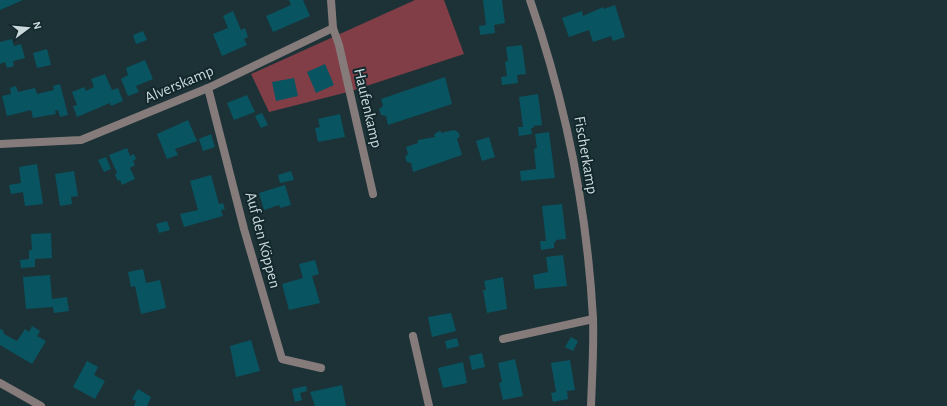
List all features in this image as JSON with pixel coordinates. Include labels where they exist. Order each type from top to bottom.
[{"type":"street","points":[[331,0],[333,28]]},
{"type":"street","name":"Fischerkamp","points":[[530,0],[549,54],[565,116],[586,233],[593,319],[591,406]]},
{"type":"street","name":"Alverskamp","points":[[0,144],[81,140],[208,88],[333,28]]},
{"type":"street","name":"Haufenkamp","points":[[333,28],[339,45],[373,194]]},
{"type":"street","name":"Auf den Köppen","points":[[208,88],[244,229],[282,359],[321,368]]},
{"type":"street","points":[[503,339],[593,319]]},
{"type":"street","points":[[413,336],[428,406]]},
{"type":"street","points":[[0,383],[41,406]]},
{"type":"shaded area","points":[[415,0],[444,0],[464,54],[348,92],[269,112],[251,74]]},
{"type":"building","points":[[0,0],[23,0],[0,10]]},
{"type":"building","points":[[289,0],[303,0],[310,16],[273,32],[266,16],[291,5]]},
{"type":"building","points":[[483,0],[502,0],[505,23],[494,25],[495,33],[480,35],[479,26],[486,25]]},
{"type":"building","points":[[615,5],[625,37],[613,41],[611,36],[593,42],[589,30],[569,37],[562,18],[582,11],[583,16],[603,7],[604,9]]},
{"type":"building","points":[[233,11],[241,30],[245,28],[248,37],[244,39],[247,45],[222,56],[213,34],[228,28],[223,16]]},
{"type":"building","points":[[143,31],[147,40],[136,44],[133,35]]},
{"type":"building","points":[[12,39],[14,46],[21,44],[25,58],[13,61],[14,66],[7,68],[5,62],[0,64],[0,42]]},
{"type":"building","points":[[522,45],[526,74],[517,75],[518,83],[502,85],[501,77],[507,76],[505,62],[508,61],[506,47]]},
{"type":"building","points":[[47,49],[51,65],[37,68],[33,53]]},
{"type":"building","points":[[145,60],[153,79],[136,86],[139,92],[128,96],[121,79],[128,75],[126,68]]},
{"type":"building","points":[[325,64],[334,85],[316,93],[307,72]]},
{"type":"building","points":[[105,74],[112,90],[118,88],[123,101],[111,106],[110,103],[77,117],[73,106],[77,105],[72,92],[84,87],[86,91],[94,87],[91,79]]},
{"type":"building","points":[[445,77],[452,104],[388,125],[386,116],[381,115],[379,109],[383,106],[381,99]]},
{"type":"building","points":[[294,78],[298,96],[276,101],[272,82]]},
{"type":"building","points":[[60,84],[68,115],[60,117],[58,110],[55,111],[56,114],[33,118],[31,110],[7,116],[2,96],[11,94],[10,88],[16,86],[18,92],[35,88],[37,94],[54,90],[53,86]]},
{"type":"building","points":[[538,94],[542,125],[533,126],[534,128],[531,128],[532,134],[519,136],[518,127],[523,127],[519,97]]},
{"type":"building","points":[[247,95],[255,112],[234,120],[227,103]]},
{"type":"building","points":[[262,113],[268,125],[261,128],[255,116]]},
{"type":"building","points":[[340,114],[345,137],[318,142],[315,128],[320,127],[318,119]]},
{"type":"building","points":[[188,120],[197,141],[175,149],[178,155],[167,159],[157,134]]},
{"type":"building","points":[[454,130],[458,132],[460,136],[457,139],[462,155],[413,172],[411,163],[407,162],[405,157],[408,154],[406,147],[418,143],[418,140],[435,137],[434,135],[437,132],[441,131],[441,133]]},
{"type":"building","points":[[549,132],[555,178],[521,181],[520,171],[536,169],[534,149],[537,148],[535,134]]},
{"type":"building","points":[[211,134],[215,147],[203,151],[199,139]]},
{"type":"building","points":[[489,137],[495,157],[482,161],[476,141]]},
{"type":"building","points":[[127,148],[130,156],[134,154],[136,159],[133,161],[135,165],[130,168],[135,179],[122,185],[120,180],[118,181],[115,175],[117,173],[109,155]]},
{"type":"building","points":[[106,157],[111,169],[104,172],[98,160]]},
{"type":"building","points":[[37,164],[43,204],[25,206],[23,192],[11,194],[9,185],[21,183],[19,167]]},
{"type":"building","points":[[74,171],[78,196],[71,197],[72,204],[60,206],[55,174]]},
{"type":"building","points":[[291,171],[294,180],[280,183],[278,175]]},
{"type":"building","points":[[211,175],[219,204],[223,203],[225,209],[221,210],[223,216],[184,227],[180,214],[198,210],[190,181]]},
{"type":"building","points":[[285,185],[291,205],[280,208],[279,205],[264,210],[259,193]]},
{"type":"building","points":[[562,204],[566,239],[556,240],[556,242],[554,242],[554,248],[541,250],[540,241],[546,241],[542,206]]},
{"type":"building","points":[[167,221],[170,230],[159,233],[156,224]]},
{"type":"building","points":[[51,233],[52,258],[35,259],[35,267],[21,268],[20,260],[29,259],[29,250],[32,250],[31,234]]},
{"type":"building","points":[[563,255],[567,286],[535,289],[533,275],[548,272],[546,257]]},
{"type":"building","points":[[315,260],[319,274],[312,276],[320,303],[289,310],[282,284],[303,278],[299,264]]},
{"type":"building","points":[[143,269],[146,283],[160,280],[166,308],[141,314],[135,286],[131,287],[128,272]]},
{"type":"building","points":[[50,275],[52,299],[67,297],[69,311],[54,313],[53,307],[26,309],[23,277]]},
{"type":"building","points":[[503,277],[507,309],[487,313],[483,290],[486,290],[484,281]]},
{"type":"building","points":[[451,313],[456,331],[432,337],[428,317]]},
{"type":"building","points":[[32,326],[40,331],[37,336],[46,341],[32,364],[0,345],[0,329],[3,330],[4,334],[17,341],[25,329],[29,332]]},
{"type":"building","points":[[571,337],[578,341],[573,351],[565,347]]},
{"type":"building","points":[[457,338],[459,346],[447,349],[445,341]]},
{"type":"building","points":[[251,340],[260,371],[236,377],[230,346]]},
{"type":"building","points":[[482,353],[485,367],[472,370],[469,356]]},
{"type":"building","points":[[515,359],[523,396],[503,400],[499,383],[502,382],[498,363]]},
{"type":"building","points":[[570,360],[575,390],[567,391],[568,399],[553,402],[551,393],[556,392],[551,363]]},
{"type":"building","points":[[87,361],[98,367],[94,375],[105,381],[95,399],[73,387]]},
{"type":"building","points":[[463,362],[467,383],[443,388],[438,368]]},
{"type":"building","points":[[342,385],[346,406],[315,406],[310,392]]},
{"type":"building","points":[[306,386],[307,391],[300,393],[302,400],[295,402],[292,389]]},
{"type":"building","points":[[138,389],[151,397],[147,406],[134,406],[136,401],[132,399]]}]
